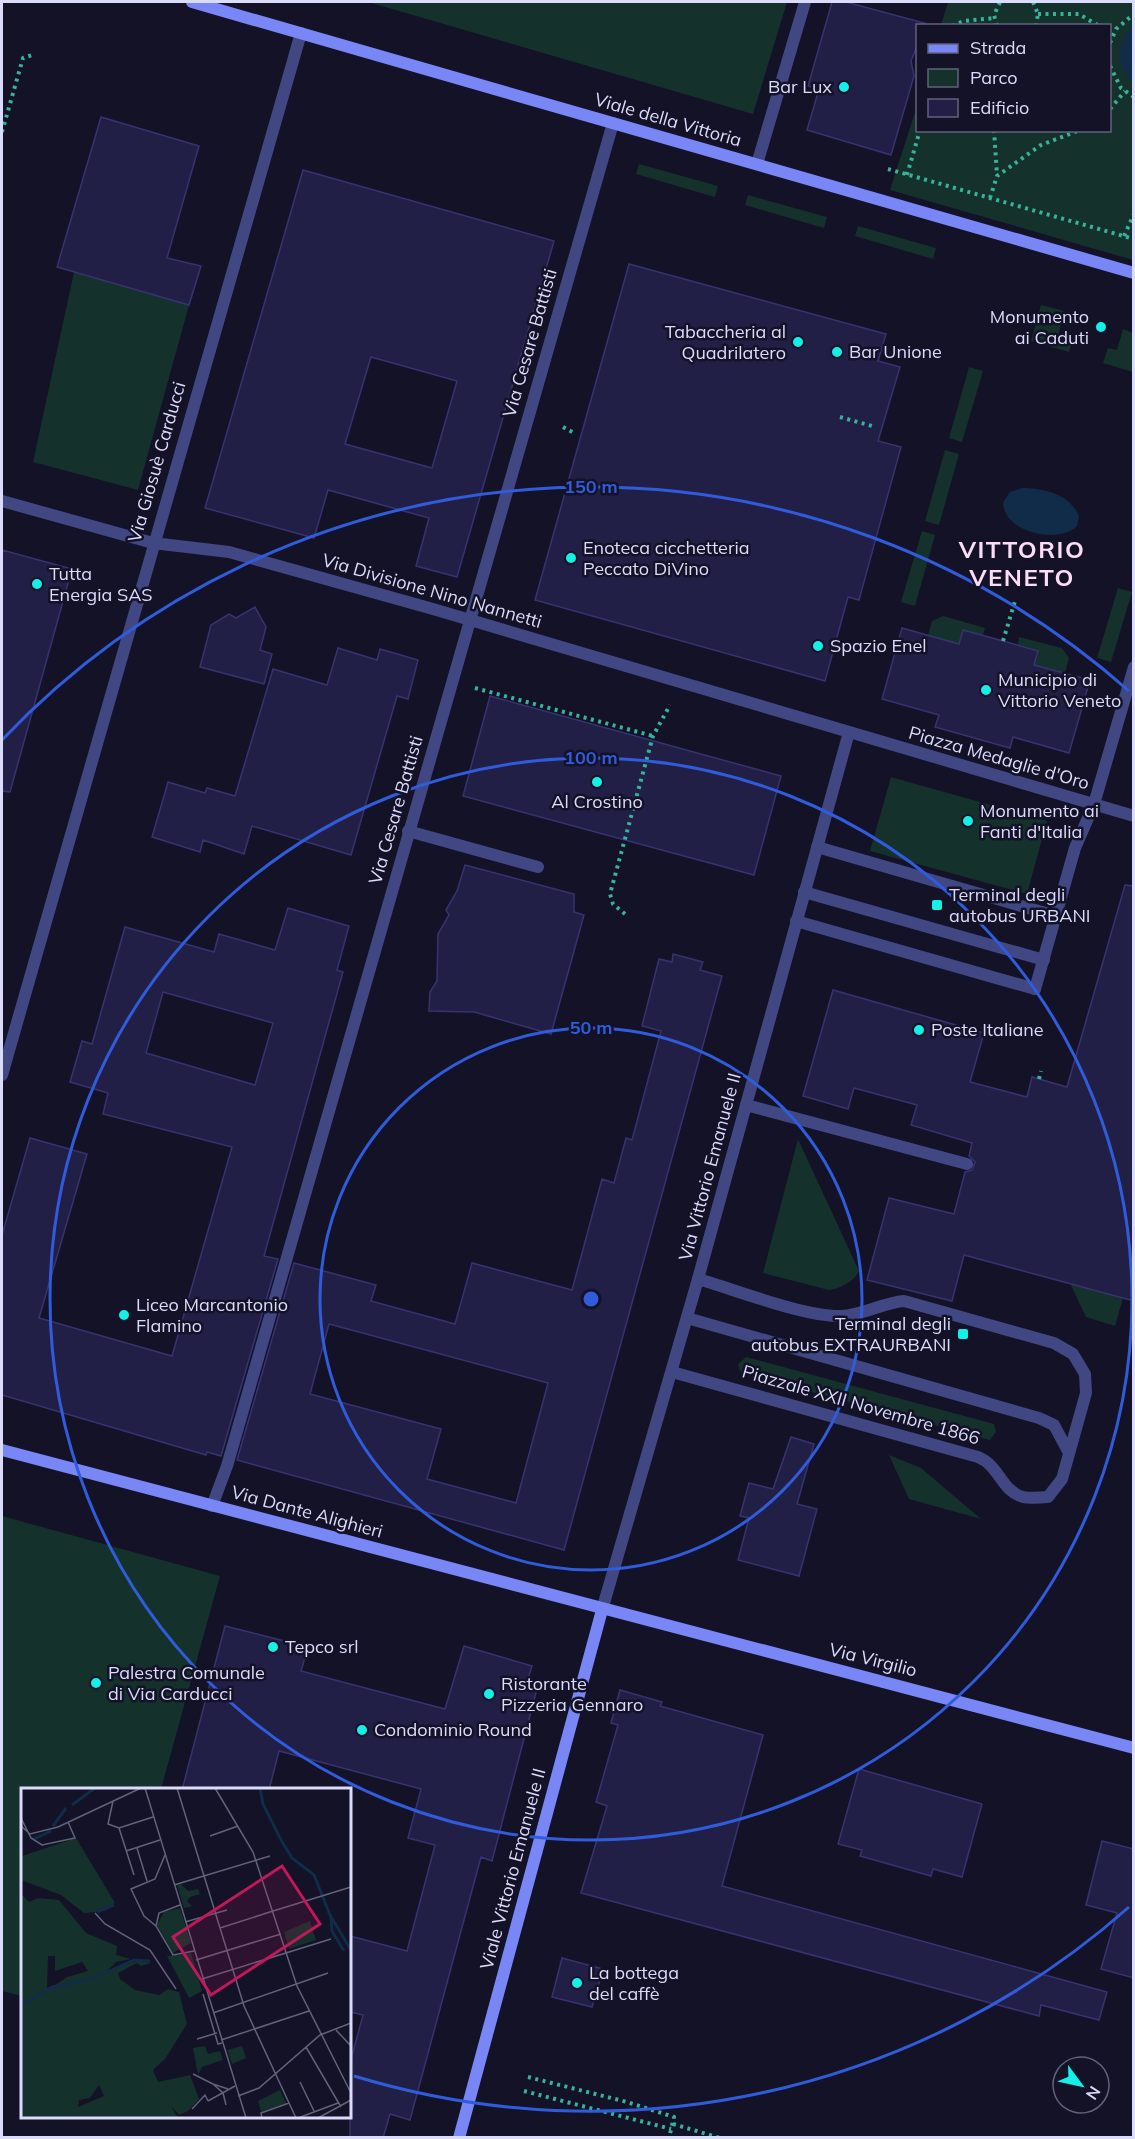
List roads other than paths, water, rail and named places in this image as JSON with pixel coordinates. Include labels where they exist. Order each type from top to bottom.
[{"type":"main road","name":"Viale della Vittoria","points":[[192,2],[1134,273]]},
{"type":"main road","name":"Via Dante Alighieri","points":[[2,1450],[602,1610]]},
{"type":"main road","name":"Via Virgilio","points":[[602,1610],[1134,1748]]},
{"type":"main road","name":"Viale Vittorio Emanuele II","points":[[459,2138],[494,2015],[584,1669],[602,1610]]},
{"type":"street","points":[[757,164],[805,2]]},
{"type":"street","name":"Via Giosuè Carducci","points":[[2,1075],[274,120],[301,33]]},
{"type":"street","name":"Via Cesare Battisti","points":[[212,1506],[227,1466],[613,123]]},
{"type":"street","name":"Via Divisione Nino Nannetti","points":[[2,501],[153,543],[229,552],[470,620],[849,732]]},
{"type":"street","points":[[1134,667],[1094,804],[1134,816]]},
{"type":"street","name":"Piazza Medaglie d'Oro","points":[[796,921],[1035,989],[1075,848],[1094,804],[849,732]]},
{"type":"street","name":"Via Vittorio Emanuele II","points":[[602,1610],[672,1372],[849,732]]},
{"type":"street","points":[[408,831],[538,867]]},
{"type":"street","points":[[817,847],[1056,916]]},
{"type":"street","points":[[804,892],[1044,960]]},
{"type":"street","points":[[746,1105],[967,1164]]},
{"type":"street","name":"Piazzale XXII Novembre 1866","points":[[672,1372],[978,1457],[997,1470],[1004,1485],[1023,1497],[1048,1497],[1062,1479],[1086,1393],[1085,1374],[1073,1354],[1054,1342],[904,1301],[886,1303],[842,1316],[818,1314],[698,1279]]},
{"type":"street","name":"Piazzale XXII Novembre 1866","points":[[687,1318],[1039,1418],[1054,1425],[1069,1453]]},
{"type":"water","points":[[1133,26],[1133,83],[1123,69],[1120,54],[1123,40]]},
{"type":"water","points":[[1022,488],[1038,489],[1063,497],[1075,508],[1079,516],[1077,526],[1068,532],[1045,535],[1021,528],[1005,512],[1003,502],[1010,492]]},
{"type":"place","name":"Bar Lux","points":[[844,87]]},
{"type":"place","name":"Monumento ai Caduti","points":[[1101,327]]},
{"type":"place","name":"Tabaccheria al Quadrilatero","points":[[798,342]]},
{"type":"place","name":"Bar Unione","points":[[837,352]]},
{"type":"place","name":"Enoteca cicchetteria Peccato DiVino","points":[[571,558]]},
{"type":"place","name":"Tutta Energia SAS","points":[[37,584]]},
{"type":"place","name":"Spazio Enel","points":[[818,646]]},
{"type":"place","name":"Municipio di Vittorio Veneto","points":[[986,690]]},
{"type":"place","name":"Al Crostino","points":[[597,782]]},
{"type":"place","name":"Monumento ai Fanti d'Italia","points":[[968,821]]},
{"type":"place","name":"Terminal degli autobus URBANI","points":[[937,905]]},
{"type":"place","name":"Poste Italiane","points":[[919,1030]]},
{"type":"place","name":"Liceo Marcantonio Flamino","points":[[124,1315]]},
{"type":"place","name":"Terminal degli autobus EXTRAURBANI","points":[[963,1334]]},
{"type":"place","name":"Tepco srl","points":[[273,1647]]},
{"type":"place","name":"Palestra Comunale di Via Carducci","points":[[96,1683]]},
{"type":"place","name":"Ristorante Pizzeria Gennaro","points":[[489,1694]]},
{"type":"place","name":"Condominio Round","points":[[362,1730]]},
{"type":"place","name":"La bottega del caffè","points":[[577,1983]]},
{"type":"district","name":"VITTORIO VENETO","points":[[1022,564]]}]
